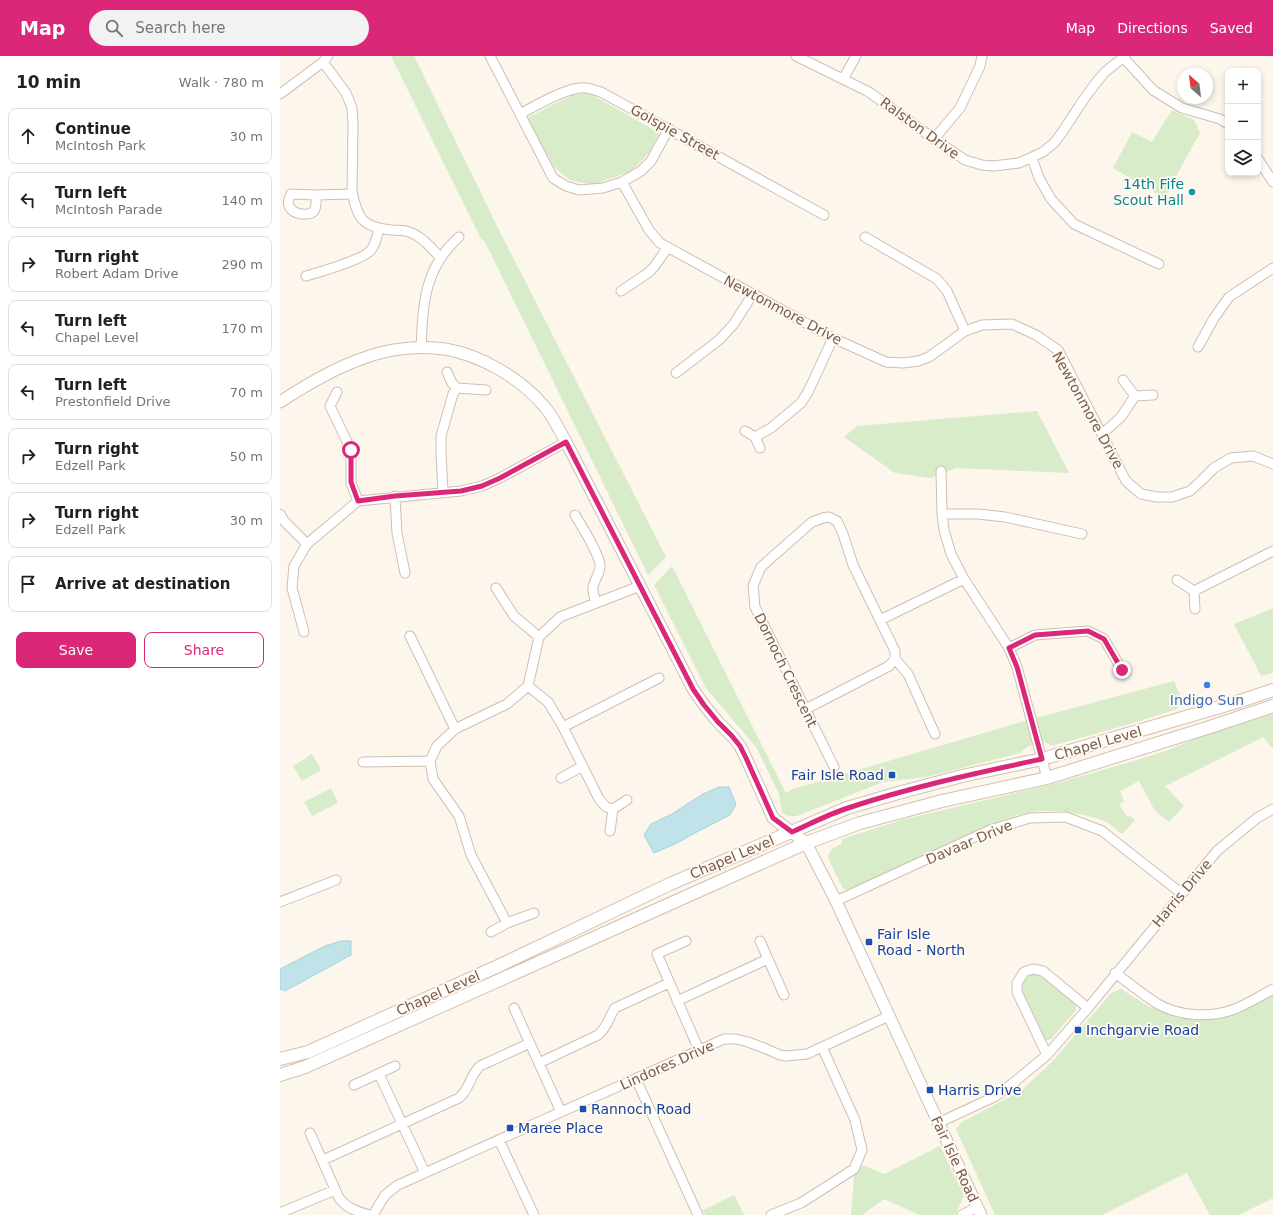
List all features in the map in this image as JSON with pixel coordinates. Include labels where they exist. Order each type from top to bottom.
[{"type":"main road","name":"Chapel Level","points":[[280,1059],[308,1052],[496,967],[670,884],[847,808],[962,776],[1042,759],[1273,690]]},
{"type":"main road","name":"Chapel Level","points":[[280,1075],[305,1067],[806,842],[860,823],[942,801],[1047,778],[1273,706]]},
{"type":"street","points":[[490,56],[553,178],[566,186],[579,190],[603,188],[622,182],[641,171],[651,161],[669,128]]},
{"type":"street","name":"Ralston Drive","points":[[796,56],[869,92],[934,140],[965,160],[982,165],[993,166],[1019,163],[1043,152],[1054,143],[1095,84],[1105,72],[1124,57]]},
{"type":"street","points":[[843,79],[856,56]]},
{"type":"street","points":[[934,140],[960,108],[980,66],[982,56]]},
{"type":"street","points":[[1124,57],[1153,90],[1182,108],[1220,119],[1225,122]]},
{"type":"street","points":[[280,94],[326,59],[346,93],[352,108],[354,125],[352,194],[360,217],[371,227],[409,232],[425,241],[440,257]]},
{"type":"street","name":"Golspie Street","points":[[520,114],[567,91],[580,88],[590,88],[601,92],[669,128],[824,215]]},
{"type":"street","points":[[1032,158],[1039,178],[1051,199],[1074,224],[1159,264]]},
{"type":"street","points":[[1261,164],[1273,182]]},
{"type":"street","name":"Newtonmore Drive","points":[[622,182],[649,230],[660,243],[833,338],[886,362],[903,363],[918,361],[929,357],[966,331],[982,325],[1012,324],[1036,335],[1058,350],[1126,481],[1141,494],[1156,497],[1172,497],[1190,491],[1214,468],[1231,458],[1253,456],[1273,464]]},
{"type":"street","points":[[316,195],[352,194]]},
{"type":"street","points":[[306,276],[368,253],[375,243],[379,229]]},
{"type":"street","points":[[421,348],[425,294],[440,257],[459,237]]},
{"type":"street","points":[[865,237],[938,279],[947,291],[966,331]]},
{"type":"street","points":[[621,291],[648,273],[668,247]]},
{"type":"street","points":[[1198,347],[1214,318],[1229,297],[1273,268]]},
{"type":"street","points":[[676,373],[719,340],[733,325],[753,294]]},
{"type":"street","points":[[756,437],[771,428],[801,403],[808,392],[833,338]]},
{"type":"street","points":[[280,402],[326,375],[364,357],[398,349],[444,349],[463,354],[504,372],[519,382],[544,406],[566,442],[693,689],[718,722],[740,746],[773,818],[806,842]]},
{"type":"street","points":[[447,372],[452,383],[457,388],[486,390]]},
{"type":"street","points":[[1123,380],[1135,396]]},
{"type":"street","points":[[444,492],[441,436],[453,394],[457,388]]},
{"type":"street","points":[[337,392],[330,406],[351,450],[351,482],[358,501]]},
{"type":"street","points":[[1102,434],[1120,417],[1135,396]]},
{"type":"street","points":[[1135,396],[1153,396]]},
{"type":"street","points":[[745,431],[756,437],[760,448]]},
{"type":"street","points":[[304,632],[292,588],[294,566],[307,544],[358,501],[395,496],[461,491],[482,486],[500,478],[566,442]]},
{"type":"street","points":[[941,471],[942,514],[944,530],[951,554],[964,579],[1009,648],[1017,667],[1047,778]]},
{"type":"street","points":[[395,496],[397,533],[405,572]]},
{"type":"street","points":[[280,514],[284,521],[307,544]]},
{"type":"street","points":[[942,514],[978,514],[1005,517],[1082,534]]},
{"type":"street","points":[[575,515],[589,538],[600,564],[600,570],[593,588],[593,595],[596,603]]},
{"type":"street","name":"Dornoch Crescent","points":[[834,767],[755,607],[753,586],[761,568],[812,522],[823,518],[829,517],[837,521],[843,534],[852,565],[895,651],[895,659],[908,674],[935,734]]},
{"type":"street","points":[[1194,591],[1273,551]]},
{"type":"street","points":[[880,620],[964,579]]},
{"type":"street","points":[[1177,580],[1194,591]]},
{"type":"street","points":[[507,922],[471,855],[459,816],[433,779],[430,761],[437,746],[455,729],[507,704],[528,686],[539,637],[560,617],[640,586]]},
{"type":"street","points":[[496,588],[514,616],[539,637]]},
{"type":"street","points":[[1194,591],[1195,609]]},
{"type":"street","points":[[1009,648],[1035,635],[1088,631],[1104,639],[1122,670]]},
{"type":"street","points":[[410,636],[455,729]]},
{"type":"street","points":[[806,709],[889,666],[895,659]]},
{"type":"street","points":[[563,727],[659,678]]},
{"type":"street","points":[[528,686],[548,702],[563,727],[599,799],[606,808],[614,809],[627,800]]},
{"type":"street","points":[[363,762],[430,761]]},
{"type":"street","points":[[561,778],[583,766]]},
{"type":"street","points":[[610,832],[614,809]]},
{"type":"street","name":"Harris Drive","points":[[938,1123],[994,1096],[1012,1084],[1047,1055],[1088,1008],[1115,973],[1217,851],[1258,818],[1273,809]]},
{"type":"street","name":"Davaar Drive","points":[[836,901],[990,830],[1030,818],[1066,817],[1102,831],[1182,893]]},
{"type":"street","name":"Fair Isle Road","points":[[806,842],[836,901],[979,1211]]},
{"type":"street","points":[[280,902],[336,880]]},
{"type":"street","points":[[491,932],[507,922],[534,913]]},
{"type":"street","points":[[686,941],[657,954],[699,1050]]},
{"type":"street","points":[[760,941],[784,995]]},
{"type":"street","points":[[677,1001],[768,959]]},
{"type":"street","points":[[1047,1055],[1016,992],[1018,983],[1024,972],[1033,969],[1043,971],[1088,1008]]},
{"type":"street","points":[[1115,973],[1157,1003],[1168,1009],[1197,1015],[1232,1010],[1273,989]]},
{"type":"street","points":[[539,1063],[598,1035],[604,1030],[610,1015],[615,1008],[669,983]]},
{"type":"street","points":[[514,1008],[561,1112]]},
{"type":"street","name":"Lindores Drive","points":[[373,1215],[386,1194],[398,1185],[724,1039],[736,1039],[748,1042],[780,1055],[786,1056],[807,1054],[889,1016]]},
{"type":"street","points":[[323,1160],[459,1098],[467,1090],[472,1076],[480,1066],[530,1043]]},
{"type":"street","points":[[771,1215],[801,1202],[854,1169],[862,1150],[855,1120],[822,1047]]},
{"type":"street","points":[[354,1085],[395,1066]]},
{"type":"street","points":[[378,1074],[425,1173]]},
{"type":"street","points":[[636,1079],[698,1215]]},
{"type":"street","points":[[310,1133],[335,1190],[344,1205],[369,1215]]},
{"type":"street","points":[[499,1140],[534,1215]]},
{"type":"street","points":[[280,1213],[335,1190]]},
{"type":"street","points":[[962,1215],[979,1211]]},
{"type":"green space","points":[[391,56],[414,56],[499,230],[666,557],[648,575],[485,242],[481,239]]},
{"type":"green space","points":[[589,93],[659,133],[649,153],[632,171],[592,185],[570,180],[554,167],[527,118],[572,95]]},
{"type":"green space","points":[[1172,110],[1194,120],[1200,133],[1164,198],[1113,168],[1132,132],[1152,142]]},
{"type":"green space","points":[[1037,411],[1069,473],[956,468],[931,478],[895,473],[844,437],[857,426]]},
{"type":"green space","points":[[672,566],[786,793],[793,789],[1021,722],[1174,681],[1182,700],[1177,709],[1130,724],[1052,746],[1045,742],[1027,747],[1020,753],[926,777],[883,782],[797,816],[788,816],[782,813],[779,794],[756,747],[705,687],[654,585]]},
{"type":"green space","points":[[1273,608],[1273,673],[1261,676],[1234,624]]},
{"type":"green space","points":[[1273,710],[1273,749],[1263,737],[1165,786],[1184,806],[1169,822],[1155,811],[1139,781],[1120,791],[1124,801],[1119,804],[1127,817],[1130,816],[1135,820],[1122,834],[1108,823],[1098,818],[1067,812],[1037,811],[998,822],[852,890],[843,889],[828,858],[831,850],[842,844],[842,839],[901,820],[1061,782],[1130,762],[1166,751],[1213,731]]},
{"type":"green space","points":[[312,754],[321,770],[302,781],[293,766]]},
{"type":"green space","points":[[331,788],[338,803],[312,816],[304,802]]},
{"type":"green space","points":[[1032,974],[1042,976],[1076,1004],[1076,1010],[1051,1039],[1045,1041],[1023,992],[1024,981]]},
{"type":"green space","points":[[1121,989],[1148,1006],[1178,1018],[1207,1020],[1239,1014],[1273,993],[1273,1198],[1239,1215],[1210,1215],[1187,1173],[1102,1215],[995,1215],[956,1129],[962,1122],[1022,1090],[1053,1061],[1111,993]]},
{"type":"green space","points":[[940,1146],[964,1196],[955,1215],[920,1215],[884,1199],[862,1215],[851,1215],[854,1176],[863,1165],[884,1174]]},
{"type":"green space","points":[[734,1195],[744,1215],[705,1215],[703,1210]]},
{"type":"water","points":[[719,787],[729,787],[736,804],[730,815],[677,843],[654,853],[644,835],[651,824],[672,814],[703,794]]},
{"type":"water","points":[[341,941],[351,941],[351,955],[285,991],[280,989],[280,969],[325,946]]},
{"type":"place","name":"14th Fife Scout Hall","points":[[1192,192]]},
{"type":"place","name":"Indigo Sun","points":[[1207,685]]},
{"type":"place","name":"Fair Isle Road","points":[[892,775]]},
{"type":"place","name":"Fair Isle Road - North","points":[[869,942]]},
{"type":"place","name":"Inchgarvie Road","points":[[1078,1030]]},
{"type":"place","name":"Harris Drive","points":[[930,1090]]},
{"type":"place","name":"Rannoch Road","points":[[583,1109]]},
{"type":"place","name":"Maree Place","points":[[510,1128]]},
{"type":"route","points":[[351,450],[351,482],[358,501],[395,496],[461,491],[482,486],[500,478],[566,442],[693,689],[718,722],[740,746],[773,818],[792,832],[847,808],[898,793],[962,776],[1042,759],[1017,667],[1009,648],[1035,635],[1088,631],[1104,639],[1122,670]]}]
